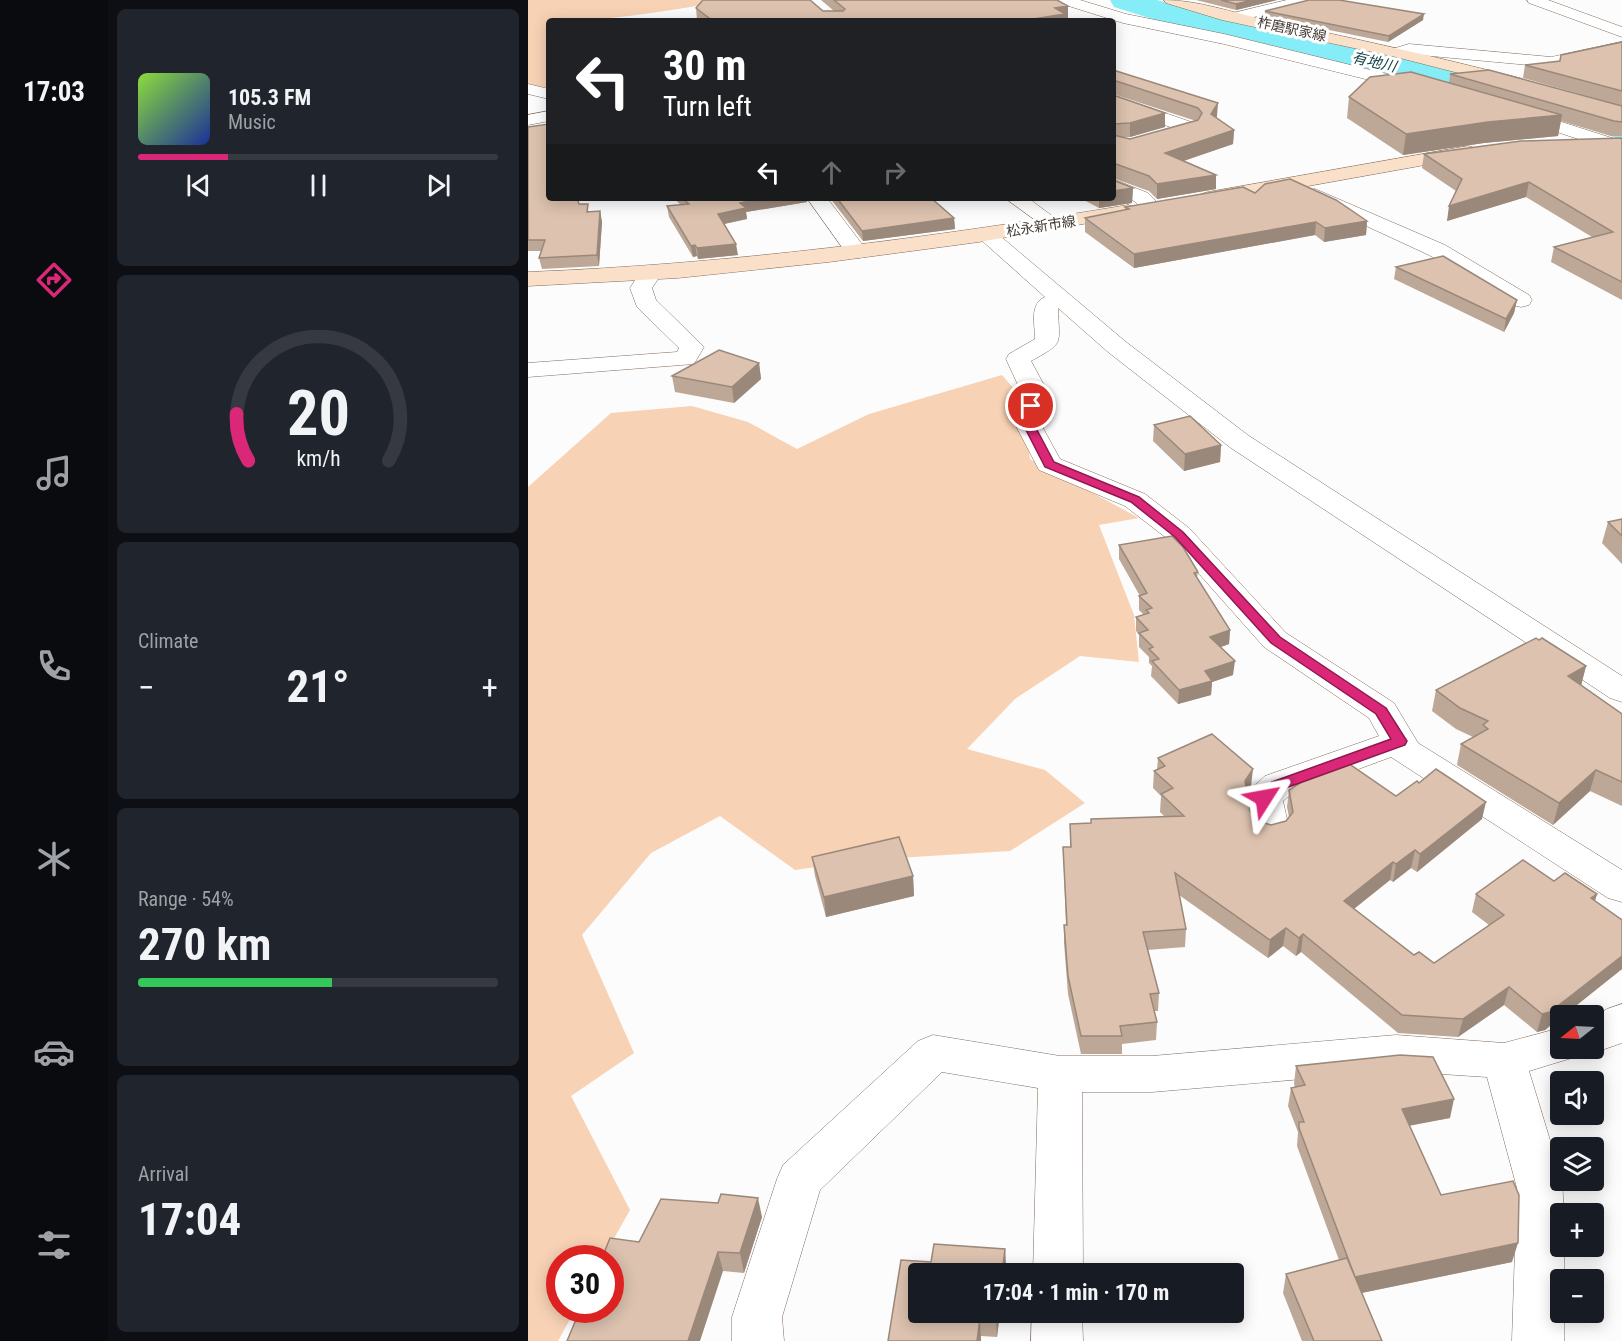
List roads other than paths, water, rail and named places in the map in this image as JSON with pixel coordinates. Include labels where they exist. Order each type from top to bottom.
[{"type":"main road","name":"柞磨駅家線","points":[[1177,2],[1234,17],[1398,52],[1530,87]]},
{"type":"main road","points":[[1553,145],[1615,143]]},
{"type":"main road","name":"松永新市線","points":[[528,279],[569,279],[651,273],[857,252],[1053,224],[1292,184],[1487,148]]},
{"type":"street","points":[[1064,0],[1111,18]]},
{"type":"street","points":[[1234,17],[1306,0]]},
{"type":"street","points":[[1534,0],[1622,32]]},
{"type":"street","points":[[1116,20],[1177,2]]},
{"type":"street","points":[[1116,20],[1258,47],[1439,92]]},
{"type":"street","points":[[1398,52],[1409,49],[1551,62],[1622,47]]},
{"type":"street","points":[[528,89],[546,93]]},
{"type":"street","points":[[1116,101],[1191,128],[1141,142]]},
{"type":"street","points":[[1508,110],[1615,143]]},
{"type":"street","points":[[528,120],[546,117]]},
{"type":"street","points":[[1292,184],[1437,250],[1521,300]]},
{"type":"street","points":[[1116,185],[1141,197],[1152,207]]},
{"type":"street","points":[[819,201],[857,252]]},
{"type":"street","points":[[1019,201],[1053,224]]},
{"type":"street","points":[[986,234],[1117,347],[1240,442],[1622,691]]},
{"type":"street","points":[[528,370],[685,359],[692,347],[645,302],[641,288],[651,273]]},
{"type":"street","points":[[1061,298],[1046,305],[1047,342],[1018,359],[1031,385],[1030,428],[1049,464],[1135,500],[1170,527],[1275,640],[1382,711],[1405,751],[1622,888]]},
{"type":"street","points":[[1269,828],[1264,798],[1278,786],[1400,741]]},
{"type":"street","points":[[1604,1033],[1622,1021]]},
{"type":"street","points":[[758,1341],[757,1317],[800,1179],[933,1053],[1060,1074],[1152,1074],[1396,1053],[1504,1061],[1550,1048]]},
{"type":"street","points":[[1504,1061],[1541,1188],[1538,1341]]},
{"type":"street","points":[[1058,1263],[1060,1074]]},
{"type":"street","points":[[1057,1323],[1057,1341]]},
{"type":"waterway","name":"有地川","points":[[1125,0],[1176,16],[1558,105],[1622,129]]}]
